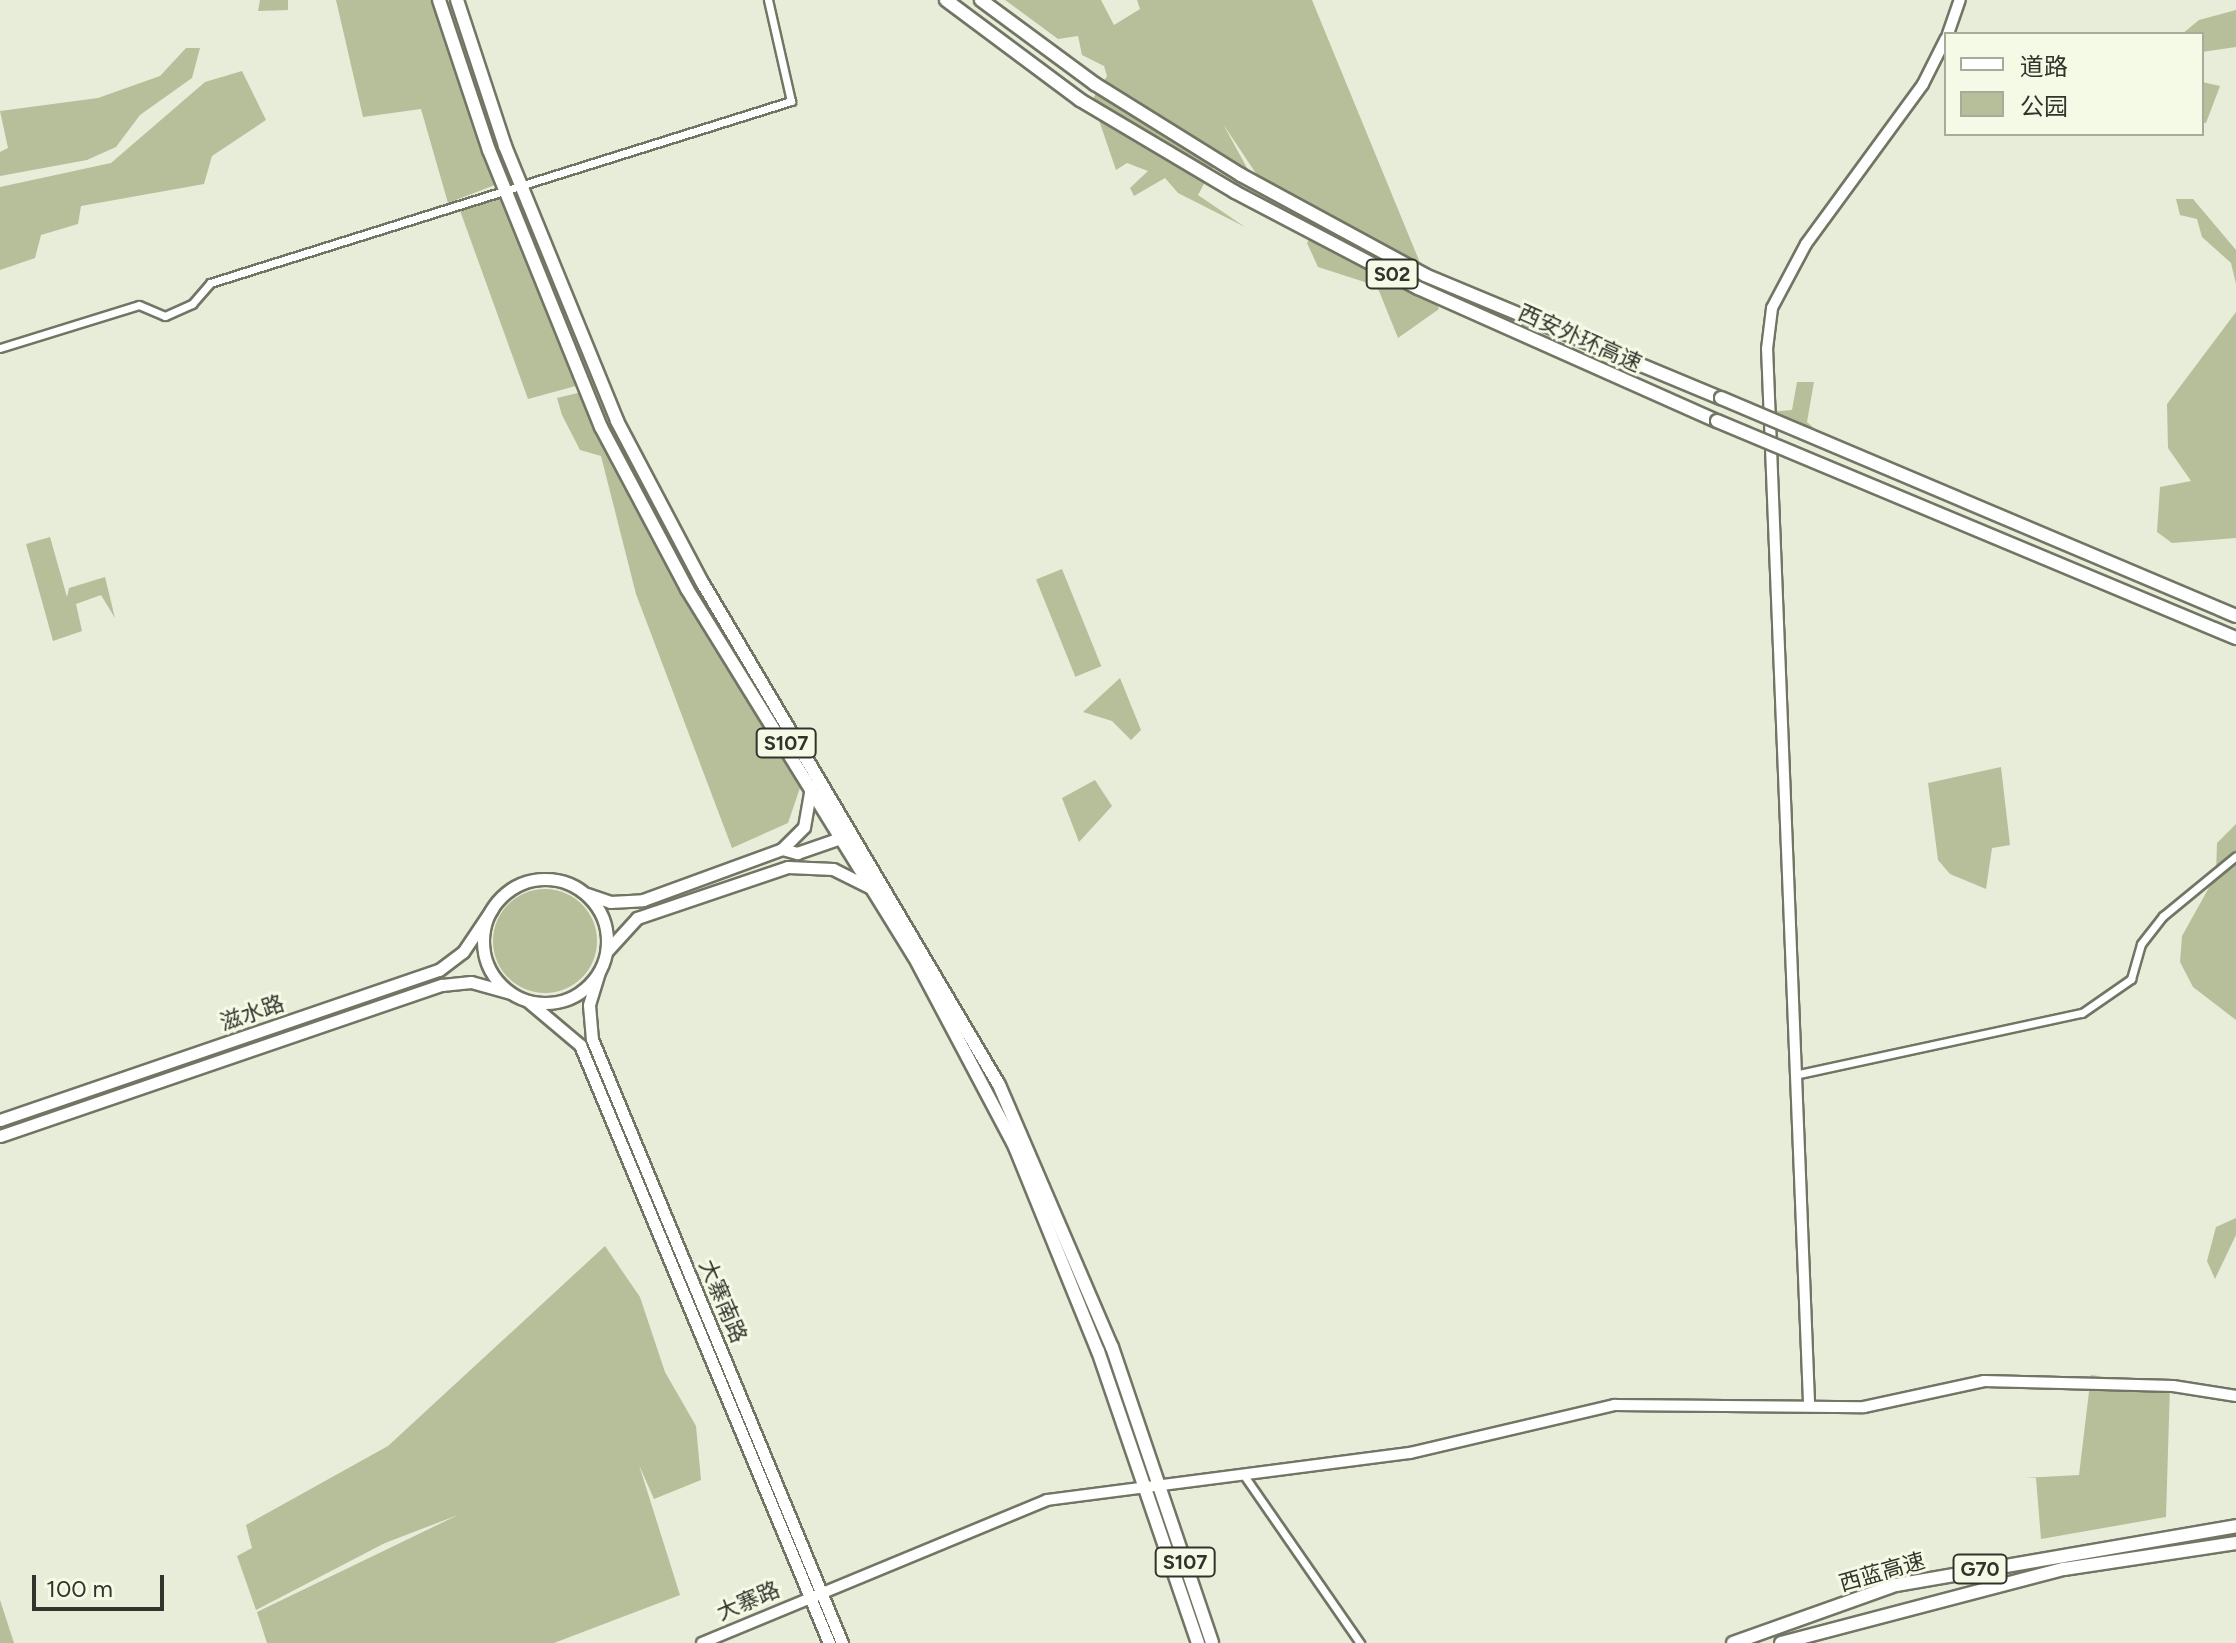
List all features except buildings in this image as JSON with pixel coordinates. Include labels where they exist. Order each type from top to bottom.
[{"type":"highway","name":"S107","points":[[439,0],[506,192],[601,427],[687,589],[874,889],[1015,1147],[1144,1483],[1198,1643]]},
{"type":"highway","name":"S107","points":[[457,0],[521,184],[617,421],[702,582],[855,833],[999,1085],[1161,1480],[1212,1643]]},
{"type":"highway","name":"西安外环高速","points":[[946,0],[1080,100],[1418,288],[1717,421],[2236,638]]},
{"type":"highway","name":"西安外环高速","points":[[981,0],[1095,84],[1425,275],[2236,616]]},
{"type":"highway","name":"西蓝高速","points":[[1733,1643],[1896,1585],[2236,1526]]},
{"type":"highway","name":"西蓝高速","points":[[1781,1643],[2064,1569],[2236,1543]]},
{"type":"main road","points":[[586,894],[607,931],[607,952],[599,972],[568,999],[529,1002],[511,993],[486,962],[483,942],[492,909],[526,882],[547,879],[610,902],[643,900],[782,849],[807,820],[809,783]]},
{"type":"main road","points":[[782,849],[797,853],[855,833]]},
{"type":"main road","points":[[788,867],[797,853]]},
{"type":"main road","points":[[607,952],[646,914],[788,867],[833,869],[874,889]]},
{"type":"main road","name":"滋水路","points":[[0,1120],[439,970],[463,952],[492,909]]},
{"type":"main road","name":"大寨南路","points":[[599,972],[589,1005],[592,1039],[816,1594],[829,1643]]},
{"type":"main road","name":"滋水路","points":[[0,1136],[442,985],[471,982],[511,993]]},
{"type":"main road","name":"大寨南路","points":[[529,1002],[580,1045],[816,1594],[842,1643]]},
{"type":"street","points":[[0,348],[139,305],[165,316],[192,304],[210,283],[791,101],[768,0]]},
{"type":"street","points":[[1948,32],[1960,0]]},
{"type":"street","points":[[1809,1402],[1799,1074],[1767,349],[1772,308],[1806,244],[1923,84],[1944,42]]},
{"type":"street","points":[[1799,1074],[2082,1013],[2131,979],[2141,944],[2163,916],[2236,856]]},
{"type":"street","name":"大寨路","points":[[702,1643],[1047,1500],[1161,1480],[1410,1453],[1614,1405],[1809,1402],[1864,1407],[1984,1381],[2173,1386],[2236,1396]]},
{"type":"street","points":[[1240,1470],[1360,1643]]},
{"type":"green space","points":[[260,0],[288,0],[288,10],[258,11]]},
{"type":"green space","points":[[336,0],[444,0],[500,183],[448,203],[421,109],[363,117]]},
{"type":"green space","points":[[1005,0],[1101,0],[1114,25],[1140,9],[1137,0],[1312,0],[1439,309],[1398,338],[1377,286],[1318,267],[1307,243],[1322,215],[1263,184],[1223,124],[1252,177],[1217,160],[1198,195],[1245,227],[1178,193],[1165,178],[1134,196],[1130,188],[1148,171],[1127,163],[1116,170],[1092,100],[1107,76],[1104,66],[1082,55],[1078,36],[1058,39]]},
{"type":"green space","points":[[2236,10],[2236,47],[2204,52],[2204,32],[2184,32],[2199,20]]},
{"type":"green space","points":[[186,48],[200,48],[192,78],[140,115],[116,147],[87,160],[0,176],[0,152],[8,148],[0,111],[98,98],[160,76]]},
{"type":"green space","points":[[242,71],[266,120],[212,156],[204,184],[81,206],[78,224],[41,235],[35,258],[0,270],[0,187],[111,163],[205,82]]},
{"type":"green space","points":[[2204,82],[2220,86],[2204,123]]},
{"type":"green space","points":[[504,192],[583,384],[528,399],[458,205]]},
{"type":"green space","points":[[2176,199],[2193,199],[2236,250],[2236,284],[2231,263],[2202,237],[2197,219],[2180,215]]},
{"type":"green space","points":[[2236,312],[2236,538],[2172,543],[2157,532],[2160,487],[2191,481],[2168,448],[2167,404]]},
{"type":"green space","points":[[1797,382],[1814,382],[1807,422],[1816,430],[1770,432],[1770,412],[1792,410]]},
{"type":"green space","points":[[586,391],[658,540],[802,782],[788,823],[732,848],[636,594],[601,456],[580,450],[562,415],[557,398]]},
{"type":"green space","points":[[50,537],[67,597],[69,588],[105,577],[115,618],[101,595],[76,604],[82,631],[53,641],[26,544]]},
{"type":"green space","points":[[1062,569],[1101,666],[1075,677],[1036,579]]},
{"type":"green space","points":[[1120,678],[1141,730],[1131,740],[1112,721],[1083,712]]},
{"type":"green space","points":[[2001,767],[2010,845],[1992,848],[1986,889],[1950,874],[1938,860],[1928,783]]},
{"type":"green space","points":[[1095,780],[1112,806],[1079,842],[1062,798]]},
{"type":"green space","points":[[2236,824],[2236,1020],[2193,987],[2180,962],[2182,936],[2216,875],[2217,843]]},
{"type":"green space","points":[[545,889],[565,893],[582,904],[593,921],[597,941],[593,961],[582,978],[565,989],[545,993],[525,989],[508,978],[497,961],[493,941],[497,921],[508,904],[525,893]]},
{"type":"green space","points":[[2236,1218],[2236,1235],[2215,1279],[2207,1261],[2216,1227]]},
{"type":"green space","points":[[605,1246],[640,1297],[665,1372],[696,1426],[701,1480],[654,1499],[639,1465],[680,1595],[554,1643],[267,1643],[257,1612],[458,1515],[385,1543],[256,1610],[237,1556],[252,1548],[246,1525],[388,1446]]},
{"type":"green space","points":[[2091,1375],[2170,1386],[2166,1517],[2041,1539],[2036,1478],[2024,1478],[2079,1475]]},
{"type":"green space","points":[[0,1600],[14,1643],[0,1643]]}]
